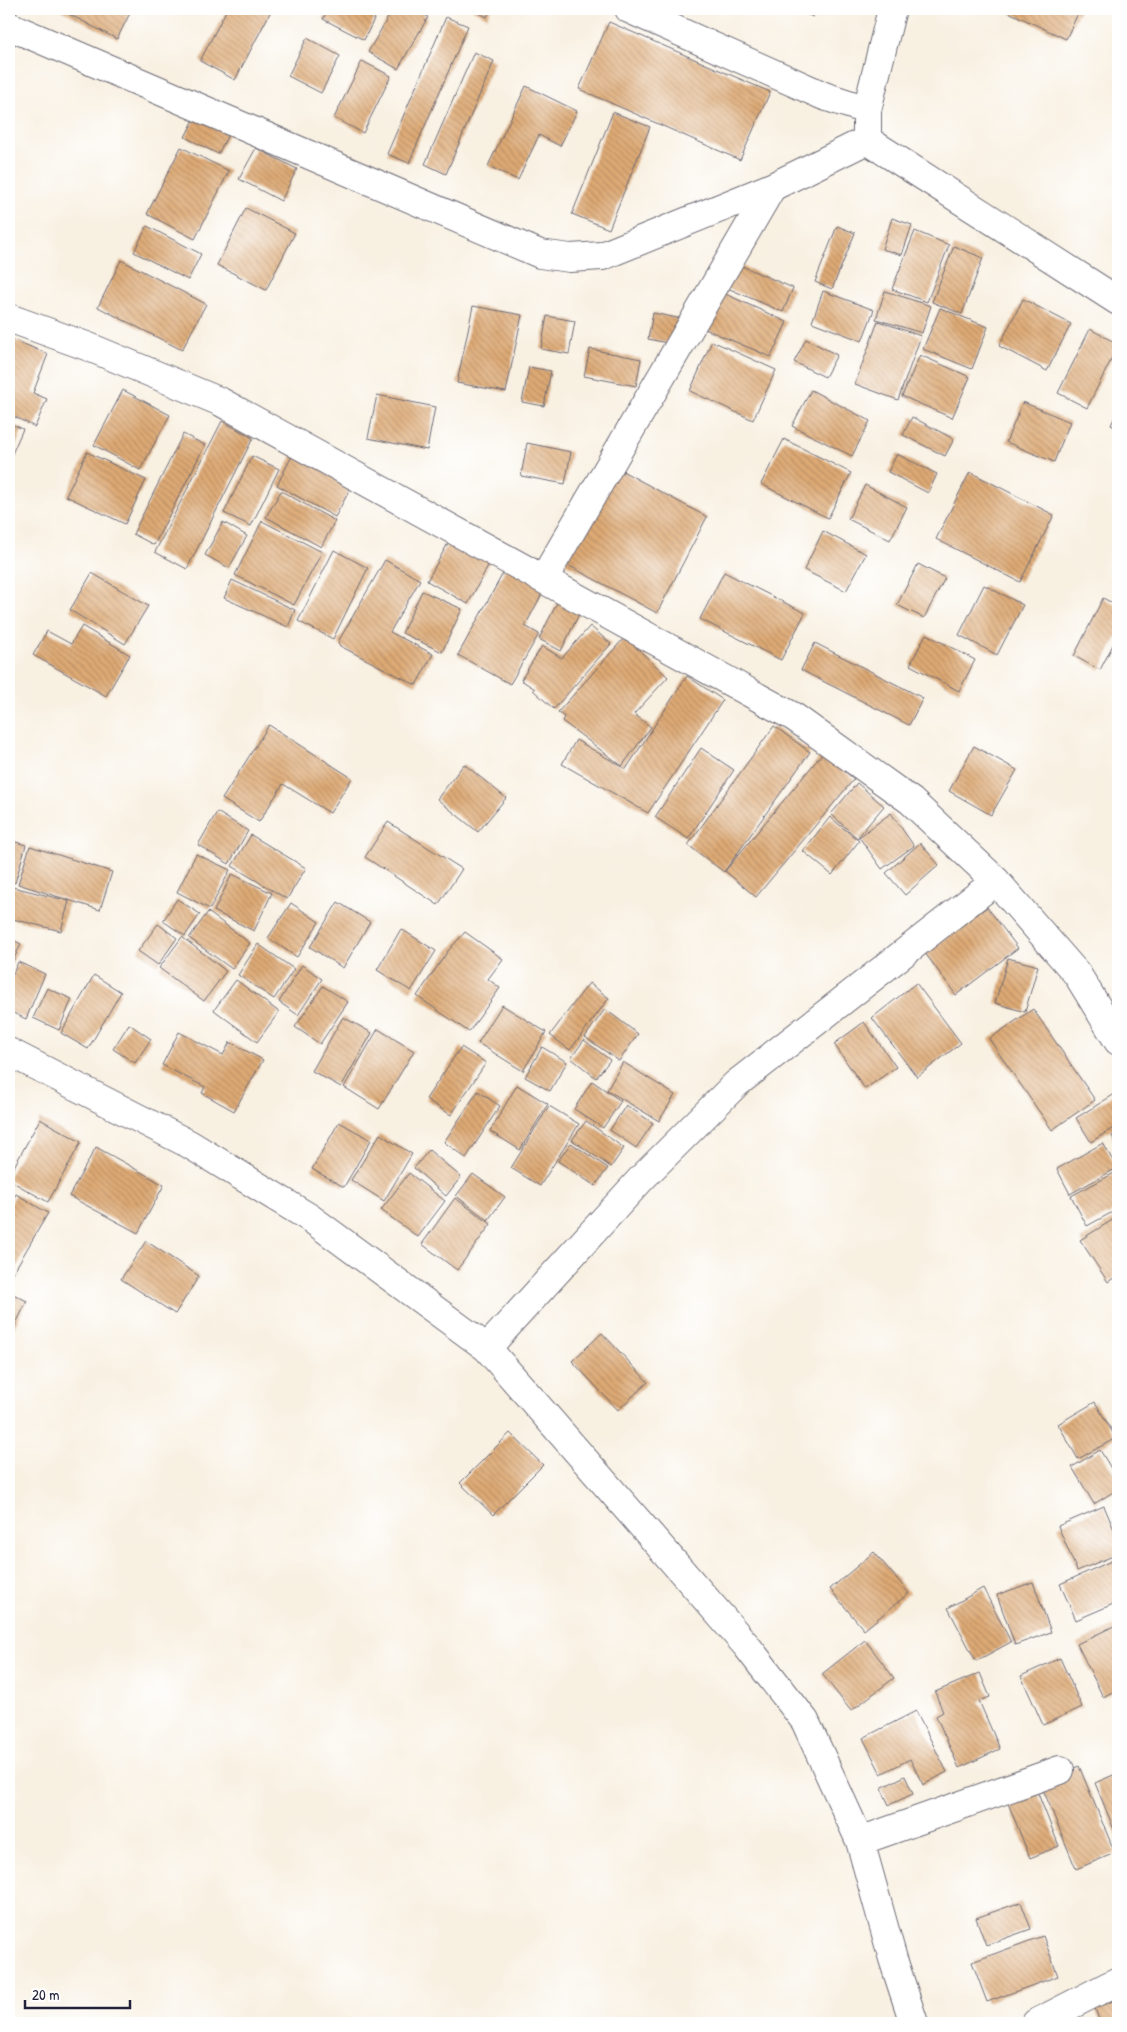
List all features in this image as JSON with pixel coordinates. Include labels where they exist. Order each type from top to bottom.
[{"type":"street","points":[[629,9],[824,96],[867,110]]},
{"type":"street","points":[[867,140],[867,110],[892,9]]},
{"type":"street","points":[[9,26],[540,254],[570,258],[602,256],[772,187],[867,140]]},
{"type":"street","points":[[867,140],[1118,301]]},
{"type":"street","points":[[544,578],[772,187]]},
{"type":"street","points":[[9,318],[89,347],[221,402],[794,717],[911,801],[996,881],[1077,974],[1118,1042]]},
{"type":"street","points":[[487,1348],[642,1178],[736,1084],[996,881]]},
{"type":"street","points":[[9,1052],[189,1144],[310,1218],[487,1348],[746,1645],[805,1721],[860,1842],[893,1959],[914,2023]]},
{"type":"street","points":[[860,1842],[1060,1770]]},
{"type":"street","points":[[1036,2023],[1118,1981]]},
{"type":"building","points":[[59,9],[132,9],[117,39]]},
{"type":"building","points":[[227,9],[272,9],[235,80],[200,61]]},
{"type":"building","points":[[328,9],[379,9],[364,40],[323,19]]},
{"type":"building","points":[[393,9],[414,9],[428,17],[398,69],[368,52]]},
{"type":"building","points":[[471,9],[491,9],[487,17]]},
{"type":"building","points":[[795,9],[816,9],[813,17]]},
{"type":"building","points":[[1002,9],[1080,9],[1066,39]]},
{"type":"building","points":[[446,17],[468,26],[409,163],[387,154]]},
{"type":"building","points":[[609,22],[770,92],[740,160],[579,89]]},
{"type":"building","points":[[307,38],[340,56],[321,93],[288,76]]},
{"type":"building","points":[[474,52],[494,61],[446,174],[425,164]]},
{"type":"building","points":[[362,61],[391,76],[363,133],[334,118]]},
{"type":"building","points":[[526,86],[577,111],[560,146],[539,135],[518,180],[488,166]]},
{"type":"building","points":[[198,112],[231,129],[218,154],[185,137]]},
{"type":"building","points":[[613,112],[650,127],[609,229],[572,214]]},
{"type":"building","points":[[181,147],[229,171],[195,239],[147,214]]},
{"type":"building","points":[[256,148],[297,169],[281,201],[239,179]]},
{"type":"building","points":[[246,208],[295,233],[266,290],[217,265]]},
{"type":"building","points":[[892,218],[912,225],[902,255],[882,249]]},
{"type":"building","points":[[147,226],[201,254],[188,280],[134,252]]},
{"type":"building","points":[[837,226],[855,233],[832,289],[815,282]]},
{"type":"building","points":[[915,231],[949,245],[927,302],[892,289]]},
{"type":"building","points":[[954,246],[983,258],[962,314],[932,302]]},
{"type":"building","points":[[121,260],[206,304],[182,350],[98,307]]},
{"type":"building","points":[[735,263],[793,288],[783,312],[725,287]]},
{"type":"building","points":[[823,291],[874,310],[862,341],[812,322]]},
{"type":"building","points":[[885,291],[931,306],[922,333],[876,319]]},
{"type":"building","points":[[721,292],[787,322],[771,357],[705,329]]},
{"type":"building","points":[[1023,299],[1071,324],[1047,371],[999,346]]},
{"type":"building","points":[[473,306],[522,315],[506,392],[457,383]]},
{"type":"building","points":[[940,308],[988,327],[972,369],[923,349]]},
{"type":"building","points":[[653,313],[682,319],[677,345],[648,339]]},
{"type":"building","points":[[547,316],[575,321],[569,354],[541,349]]},
{"type":"building","points":[[878,321],[921,336],[898,400],[855,384]]},
{"type":"building","points":[[1090,329],[1118,344],[1118,346],[1087,408],[1058,393]]},
{"type":"building","points":[[9,338],[48,354],[33,393],[47,399],[35,427],[9,414]]},
{"type":"building","points":[[806,339],[837,355],[825,377],[794,362]]},
{"type":"building","points":[[712,341],[776,370],[753,420],[690,391]]},
{"type":"building","points":[[590,349],[641,359],[636,386],[584,376]]},
{"type":"building","points":[[920,355],[970,377],[952,418],[902,396]]},
{"type":"building","points":[[529,367],[551,371],[544,406],[522,402]]},
{"type":"building","points":[[123,390],[170,415],[140,470],[94,445]]},
{"type":"building","points":[[811,390],[870,421],[852,456],[792,426]]},
{"type":"building","points":[[377,395],[435,407],[427,450],[368,438]]},
{"type":"building","points":[[1023,402],[1070,422],[1054,462],[1006,442]]},
{"type":"building","points":[[1118,410],[1118,429],[1111,425]]},
{"type":"building","points":[[912,417],[954,439],[945,456],[903,435]]},
{"type":"building","points":[[222,421],[253,438],[187,569],[155,552]]},
{"type":"building","points":[[9,423],[23,429],[11,456],[9,455]]},
{"type":"building","points":[[183,434],[205,445],[154,545],[133,534]]},
{"type":"building","points":[[784,439],[851,473],[828,518],[761,484]]},
{"type":"building","points":[[527,443],[571,452],[565,484],[521,476]]},
{"type":"building","points":[[87,452],[146,480],[125,524],[66,496]]},
{"type":"building","points":[[294,452],[353,484],[335,517],[277,485]]},
{"type":"building","points":[[897,454],[937,474],[928,493],[888,472]]},
{"type":"building","points":[[252,456],[279,469],[251,526],[224,513]]},
{"type":"building","points":[[615,467],[707,517],[657,613],[564,563]]},
{"type":"building","points":[[970,472],[1054,515],[1020,582],[936,539]]},
{"type":"building","points":[[865,485],[907,507],[890,540],[848,519]]},
{"type":"building","points":[[281,491],[335,521],[321,547],[266,517]]},
{"type":"building","points":[[262,521],[322,552],[294,605],[235,575]]},
{"type":"building","points":[[223,522],[247,536],[229,568],[205,555]]},
{"type":"building","points":[[823,531],[866,554],[846,591],[804,570]]},
{"type":"building","points":[[452,536],[492,558],[468,604],[427,581]]},
{"type":"building","points":[[334,550],[368,568],[333,639],[298,621]]},
{"type":"building","points":[[385,560],[420,580],[390,632],[433,654],[416,685],[340,646],[338,642]]},
{"type":"building","points":[[918,564],[945,578],[924,618],[897,605]]},
{"type":"building","points":[[507,566],[545,588],[525,626],[539,634],[510,684],[458,655]]},
{"type":"building","points":[[724,572],[805,613],[781,660],[700,619]]},
{"type":"building","points":[[92,573],[148,606],[125,644],[70,610]]},
{"type":"building","points":[[232,580],[295,610],[288,627],[224,598]]},
{"type":"building","points":[[984,585],[1023,605],[997,655],[959,635]]},
{"type":"building","points":[[422,591],[462,609],[442,652],[402,633]]},
{"type":"building","points":[[1103,598],[1118,606],[1118,635],[1100,670],[1074,656]]},
{"type":"building","points":[[559,599],[581,610],[561,651],[539,639]]},
{"type":"building","points":[[82,626],[130,655],[106,696],[33,655],[47,631],[71,644]]},
{"type":"building","points":[[590,626],[611,644],[554,709],[533,690],[535,689],[521,680],[542,646],[562,658]]},
{"type":"building","points":[[926,634],[975,660],[959,691],[910,665]]},
{"type":"building","points":[[625,637],[668,677],[634,714],[651,727],[622,766],[562,721],[564,717],[558,712]]},
{"type":"building","points":[[815,643],[923,698],[909,725],[801,670]]},
{"type":"building","points":[[687,676],[723,700],[648,813],[562,764],[576,740],[626,769]]},
{"type":"building","points":[[269,725],[352,778],[330,813],[283,784],[259,822],[222,799]]},
{"type":"building","points":[[774,726],[810,752],[724,872],[688,845]]},
{"type":"building","points":[[974,746],[1017,770],[991,815],[949,791]]},
{"type":"building","points":[[701,748],[734,770],[688,839],[655,817]]},
{"type":"building","points":[[823,753],[854,779],[756,897],[725,871]]},
{"type":"building","points":[[464,764],[506,798],[478,832],[437,799]]},
{"type":"building","points":[[857,783],[884,806],[857,838],[831,814]]},
{"type":"building","points":[[217,812],[248,831],[229,864],[198,845]]},
{"type":"building","points":[[891,813],[914,846],[882,869],[859,837]]},
{"type":"building","points":[[830,817],[859,841],[832,875],[803,851]]},
{"type":"building","points":[[388,822],[462,869],[438,905],[365,857]]},
{"type":"building","points":[[251,835],[306,868],[287,899],[232,866]]},
{"type":"building","points":[[9,840],[26,845],[15,883],[9,881]]},
{"type":"building","points":[[920,843],[939,865],[905,895],[886,873]]},
{"type":"building","points":[[30,846],[112,872],[100,910],[18,884]]},
{"type":"building","points":[[196,854],[230,870],[210,909],[177,892]]},
{"type":"building","points":[[232,874],[272,893],[254,931],[214,911]]},
{"type":"building","points":[[9,886],[69,901],[61,931],[9,918]]},
{"type":"building","points":[[177,899],[200,914],[185,936],[163,921]]},
{"type":"building","points":[[338,902],[370,922],[343,968],[310,947]]},
{"type":"building","points":[[291,903],[319,922],[297,957],[268,938]]},
{"type":"building","points":[[987,907],[1018,948],[956,995],[925,953]]},
{"type":"building","points":[[208,912],[250,943],[232,969],[189,938]]},
{"type":"building","points":[[158,924],[177,938],[158,965],[138,951]]},
{"type":"building","points":[[401,929],[436,951],[411,991],[377,970]]},
{"type":"building","points":[[465,932],[503,959],[488,979],[500,988],[469,1032],[417,996],[448,951]]},
{"type":"building","points":[[182,937],[226,971],[204,1001],[159,968]]},
{"type":"building","points":[[9,938],[21,944],[9,969]]},
{"type":"building","points":[[258,944],[294,969],[274,999],[238,975]]},
{"type":"building","points":[[1008,958],[1038,966],[1025,1012],[995,1003]]},
{"type":"building","points":[[18,962],[45,974],[26,1019],[9,1011],[9,983]]},
{"type":"building","points":[[302,965],[322,979],[298,1015],[279,1002]]},
{"type":"building","points":[[94,975],[121,992],[88,1049],[61,1033]]},
{"type":"building","points":[[236,980],[279,1012],[257,1042],[214,1010]]},
{"type":"building","points":[[589,983],[609,998],[570,1050],[550,1035]]},
{"type":"building","points":[[916,983],[961,1043],[917,1077],[872,1018]]},
{"type":"building","points":[[323,986],[348,1002],[320,1044],[295,1027]]},
{"type":"building","points":[[47,988],[72,999],[59,1030],[33,1018]]},
{"type":"building","points":[[502,1005],[546,1032],[523,1071],[478,1043]]},
{"type":"building","points":[[605,1009],[638,1034],[619,1061],[585,1037]]},
{"type":"building","points":[[1033,1009],[1095,1100],[1052,1130],[989,1039]]},
{"type":"building","points":[[343,1017],[372,1033],[341,1087],[312,1071]]},
{"type":"building","points":[[864,1022],[896,1067],[865,1089],[834,1044]]},
{"type":"building","points":[[129,1024],[151,1039],[135,1063],[113,1049]]},
{"type":"building","points":[[378,1029],[414,1051],[379,1109],[344,1087]]},
{"type":"building","points":[[179,1032],[223,1055],[230,1042],[263,1060],[234,1111],[202,1093],[205,1087],[162,1065]]},
{"type":"building","points":[[584,1040],[610,1060],[596,1078],[571,1058]]},
{"type":"building","points":[[461,1047],[486,1063],[451,1115],[426,1099]]},
{"type":"building","points":[[542,1047],[567,1062],[550,1091],[525,1077]]},
{"type":"building","points":[[623,1062],[675,1095],[659,1121],[607,1090]]},
{"type":"building","points":[[592,1081],[621,1101],[603,1128],[574,1109]]},
{"type":"building","points":[[517,1085],[548,1104],[520,1150],[490,1131]]},
{"type":"building","points":[[478,1091],[500,1106],[466,1158],[444,1142]]},
{"type":"building","points":[[1118,1092],[1118,1125],[1091,1142],[1076,1118]]},
{"type":"building","points":[[626,1105],[653,1123],[636,1148],[610,1130]]},
{"type":"building","points":[[549,1106],[579,1124],[540,1186],[511,1168]]},
{"type":"building","points":[[40,1119],[81,1142],[48,1202],[9,1180],[9,1176]]},
{"type":"building","points":[[586,1121],[624,1148],[611,1167],[572,1140]]},
{"type":"building","points":[[339,1122],[371,1140],[344,1187],[312,1169]]},
{"type":"building","points":[[1118,1132],[1118,1148],[1112,1136]]},
{"type":"building","points":[[380,1134],[412,1154],[384,1201],[351,1180]]},
{"type":"building","points":[[571,1143],[608,1168],[595,1186],[558,1161]]},
{"type":"building","points":[[1103,1143],[1117,1168],[1070,1194],[1057,1169]]},
{"type":"building","points":[[96,1147],[164,1185],[138,1233],[69,1196]]},
{"type":"building","points":[[429,1150],[461,1177],[446,1196],[414,1168]]},
{"type":"building","points":[[1118,1171],[1118,1209],[1087,1226],[1071,1196]]},
{"type":"building","points":[[409,1173],[445,1201],[418,1237],[381,1210]]},
{"type":"building","points":[[473,1174],[505,1197],[488,1220],[456,1196]]},
{"type":"building","points":[[16,1194],[48,1213],[13,1273],[9,1270],[9,1206]]},
{"type":"building","points":[[455,1198],[491,1224],[457,1270],[422,1244]]},
{"type":"building","points":[[1114,1219],[1118,1224],[1118,1275],[1108,1282],[1080,1240]]},
{"type":"building","points":[[146,1241],[199,1276],[175,1314],[121,1279]]},
{"type":"building","points":[[9,1292],[27,1301],[9,1338]]},
{"type":"building","points":[[602,1333],[648,1382],[618,1410],[572,1361]]},
{"type":"building","points":[[1095,1402],[1116,1438],[1078,1459],[1058,1424]]},
{"type":"building","points":[[510,1433],[543,1465],[493,1515],[460,1483]]},
{"type":"building","points":[[1100,1450],[1118,1480],[1118,1489],[1094,1504],[1072,1467]]},
{"type":"building","points":[[1104,1506],[1118,1539],[1118,1554],[1077,1571],[1058,1526]]},
{"type":"building","points":[[874,1552],[909,1593],[864,1630],[830,1589]]},
{"type":"building","points":[[1118,1558],[1118,1602],[1076,1620],[1060,1584]]},
{"type":"building","points":[[1033,1582],[1051,1632],[1015,1645],[997,1595]]},
{"type":"building","points":[[983,1588],[1011,1642],[976,1661],[948,1608]]},
{"type":"building","points":[[1114,1626],[1118,1634],[1118,1689],[1103,1697],[1077,1644]]},
{"type":"building","points":[[865,1640],[894,1678],[851,1711],[822,1674]]},
{"type":"building","points":[[1060,1658],[1082,1707],[1043,1725],[1021,1676]]},
{"type":"building","points":[[980,1673],[990,1697],[979,1701],[1000,1749],[959,1768],[936,1716],[943,1712],[935,1692]]},
{"type":"building","points":[[916,1711],[947,1772],[923,1785],[910,1759],[881,1774],[863,1738]]},
{"type":"building","points":[[1079,1766],[1115,1853],[1076,1869],[1040,1782]]},
{"type":"building","points":[[1118,1773],[1118,1839],[1095,1783]]},
{"type":"building","points":[[905,1776],[913,1794],[889,1805],[881,1788]]},
{"type":"building","points":[[1035,1786],[1059,1846],[1030,1858],[1006,1798]]},
{"type":"building","points":[[1021,1902],[1031,1929],[986,1945],[976,1918]]},
{"type":"building","points":[[1043,1936],[1058,1976],[987,2002],[972,1962]]},
{"type":"building","points":[[1118,1999],[1118,2023],[1100,2023],[1095,2008]]}]
